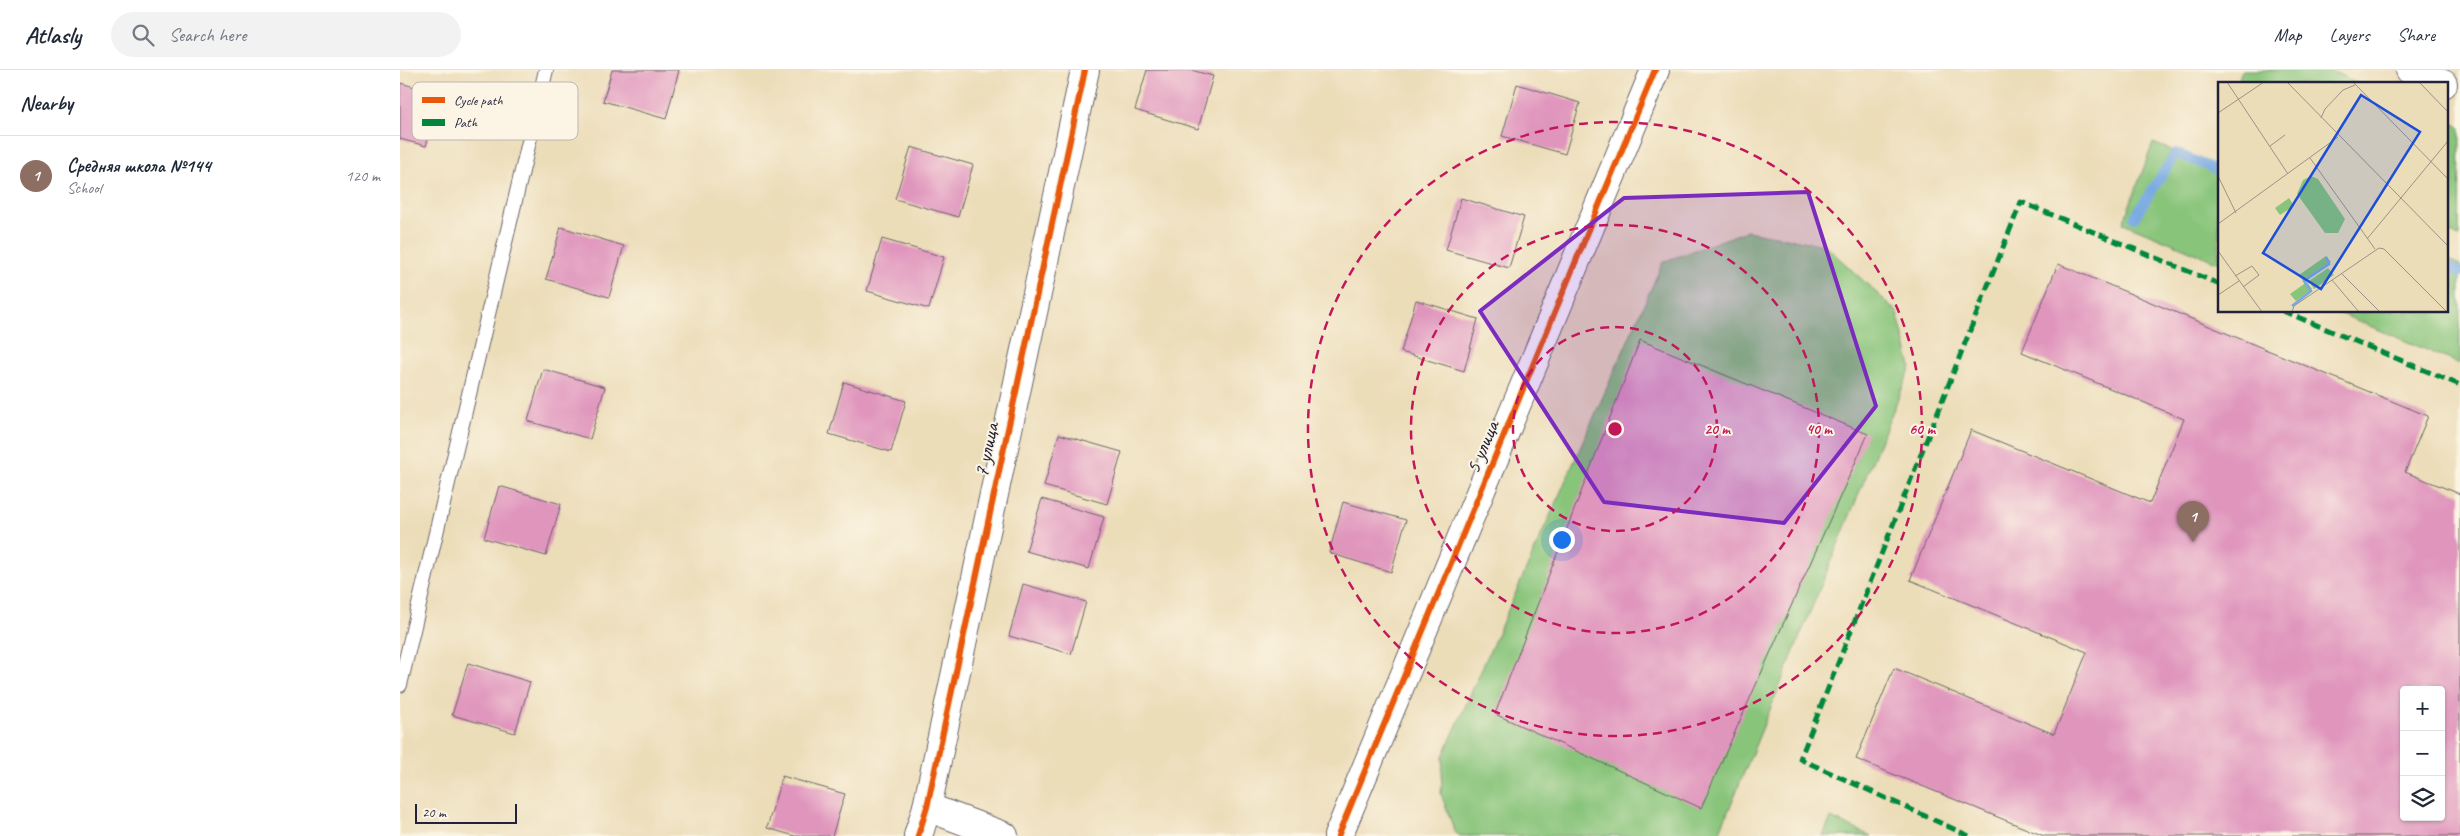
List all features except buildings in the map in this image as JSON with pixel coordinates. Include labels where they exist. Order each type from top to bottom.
[{"type":"street","name":"7 улица","points":[[918,836],[927,807],[1084,70]]},
{"type":"street","name":"5 улица","points":[[1338,836],[1656,70]]},
{"type":"street","points":[[2410,70],[2438,82]]},
{"type":"street","points":[[2448,86],[2460,91]]},
{"type":"street","points":[[927,807],[1004,836]]},
{"type":"lane","points":[[400,685],[529,140]]},
{"type":"highlighted area","points":[[1808,192],[1876,406],[1784,523],[1604,502],[1480,311],[1624,198]]},
{"type":"green space","points":[[2242,70],[2329,70],[2356,82],[2238,82]]},
{"type":"green space","points":[[2448,122],[2460,127],[2459,237],[2448,232]]},
{"type":"green space","points":[[2153,143],[2218,169],[2218,263],[2123,223]]},
{"type":"green space","points":[[1747,231],[1825,245],[1897,312],[1911,367],[1718,836],[1460,836],[1455,832],[1441,794],[1443,756],[1663,262]]},
{"type":"green space","points":[[2448,260],[2460,265],[2460,364],[2336,312],[2448,312]]},
{"type":"green space","points":[[1831,818],[1871,836],[1823,836]]},
{"type":"waterway","points":[[2134,218],[2176,153],[2218,171]]},
{"type":"waterway","points":[[2448,268],[2460,272]]},
{"type":"marked path","points":[[1969,836],[1800,759],[2021,202],[2218,284]]},
{"type":"marked path","points":[[2285,312],[2460,385]]},
{"type":"cycle path","points":[[918,836],[927,807],[1085,70]]},
{"type":"cycle path","points":[[1338,836],[1655,70]]},
{"type":"place","name":"Средняя школа №144","points":[[2193,542]]}]
